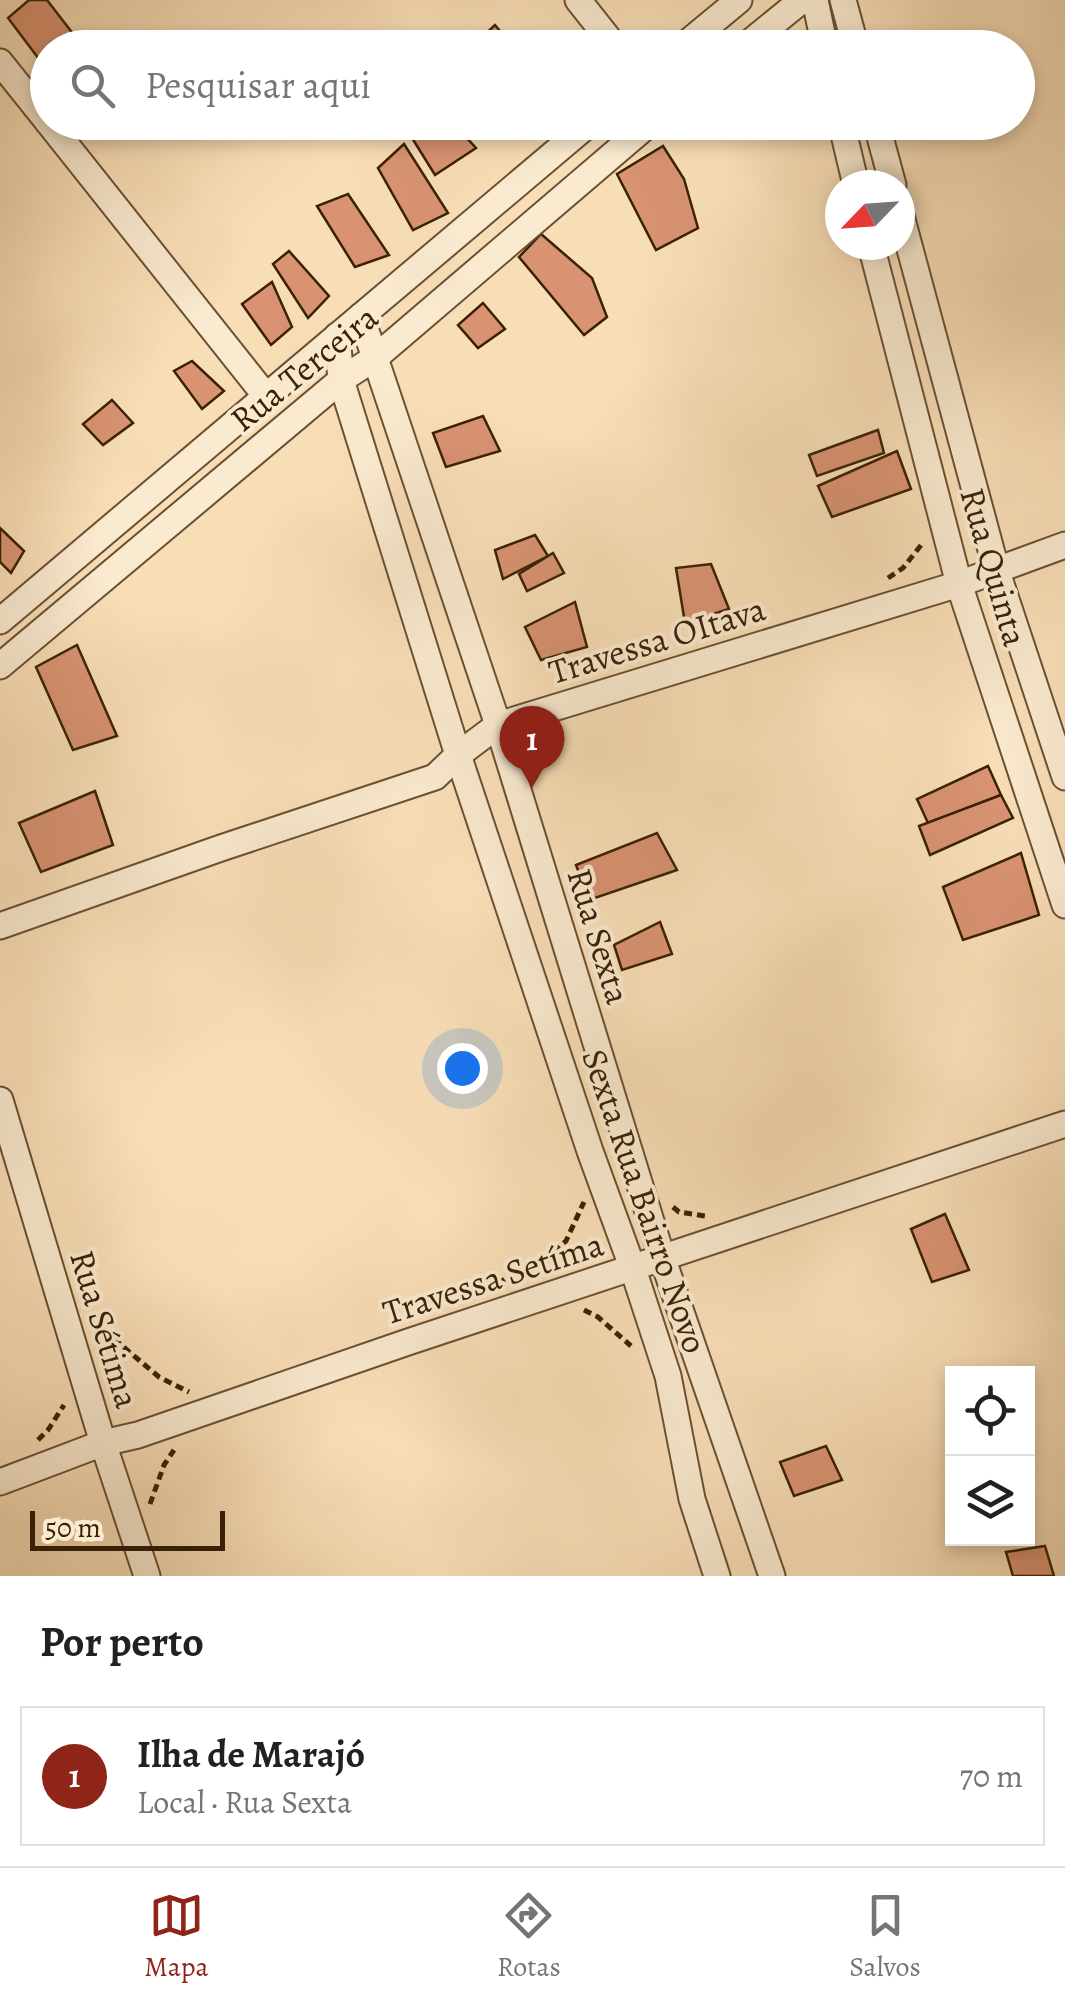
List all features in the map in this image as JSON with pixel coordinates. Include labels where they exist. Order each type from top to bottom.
[{"type":"street","points":[[578,0],[602,30]]},
{"type":"street","points":[[703,30],[739,0]]},
{"type":"street","points":[[765,30],[802,0]]},
{"type":"street","points":[[815,0],[821,30]]},
{"type":"street","points":[[843,0],[851,30]]},
{"type":"street","points":[[0,62],[30,100]]},
{"type":"street","points":[[62,140],[265,396]]},
{"type":"street","name":"Rua Terceira","points":[[0,622],[570,140]]},
{"type":"street","name":"Rua Terceira","points":[[0,666],[341,380],[376,357],[630,140]]},
{"type":"street","points":[[845,140],[852,170]]},
{"type":"street","points":[[881,140],[889,170]]},
{"type":"street","name":"Rua Quinta","points":[[874,260],[959,584],[1065,905]]},
{"type":"street","name":"Rua Quinta","points":[[913,260],[996,572],[1065,777]]},
{"type":"street","name":"Rua Sexta","points":[[361,316],[498,726],[662,1257],[772,1576]]},
{"type":"street","name":"Sexta Rua Bairro Novo","points":[[338,336],[341,380],[458,756],[668,1376],[692,1499],[717,1576]]},
{"type":"street","name":"Travessa OItava","points":[[0,926],[435,776],[498,726],[959,584],[1065,545]]},
{"type":"street","name":"Rua Sétima","points":[[0,1100],[103,1443],[148,1576]]},
{"type":"street","name":"Travessa Setíma","points":[[0,1482],[103,1443],[138,1435],[1065,1124]]},
{"type":"path","points":[[637,1180],[679,1212],[713,1218],[740,1231]]},
{"type":"path","points":[[494,1286],[519,1269],[548,1257],[566,1240],[586,1197]]},
{"type":"path","points":[[59,1296],[158,1377],[190,1392],[209,1411]]},
{"type":"path","points":[[582,1309],[598,1317],[634,1349]]},
{"type":"path","points":[[37,1441],[69,1397],[80,1365]]},
{"type":"path","points":[[133,1534],[174,1450]]},
{"type":"building","points":[[29,0],[47,0],[70,30],[30,30],[30,47],[8,18]]},
{"type":"building","points":[[413,140],[469,140],[476,148],[435,175]]},
{"type":"building","points":[[404,144],[448,213],[413,230],[378,168]]},
{"type":"building","points":[[663,146],[684,179],[698,228],[656,250],[617,174]]},
{"type":"building","points":[[348,194],[389,255],[355,267],[317,206]]},
{"type":"building","points":[[541,234],[592,278],[607,317],[584,335],[519,257]]},
{"type":"building","points":[[289,251],[329,296],[308,318],[273,264]]},
{"type":"building","points":[[272,282],[292,327],[271,345],[242,304]]},
{"type":"building","points":[[483,303],[505,329],[478,348],[458,325]]},
{"type":"building","points":[[192,361],[224,391],[202,409],[174,371]]},
{"type":"building","points":[[112,400],[133,423],[103,445],[83,424]]},
{"type":"building","points":[[483,416],[500,451],[446,467],[433,433]]},
{"type":"building","points":[[878,430],[884,453],[817,476],[809,455]]},
{"type":"building","points":[[897,451],[911,489],[832,517],[818,486]]},
{"type":"building","points":[[0,528],[24,551],[11,573],[0,562]]},
{"type":"building","points":[[535,535],[548,556],[503,579],[495,550]]},
{"type":"building","points":[[553,553],[564,573],[527,591],[519,574]]},
{"type":"building","points":[[711,564],[729,609],[685,623],[676,568]]},
{"type":"building","points":[[575,602],[587,647],[541,660],[525,627]]},
{"type":"building","points":[[77,645],[117,736],[73,750],[36,667]]},
{"type":"building","points":[[988,766],[1001,795],[928,823],[917,799]]},
{"type":"building","points":[[95,791],[113,845],[41,872],[19,823]]},
{"type":"building","points":[[1001,795],[1013,818],[930,855],[919,826]]},
{"type":"building","points":[[657,833],[677,870],[589,900],[576,865]]},
{"type":"building","points":[[1021,853],[1039,915],[963,940],[943,887]]},
{"type":"building","points":[[660,922],[672,954],[622,970],[614,945]]},
{"type":"building","points":[[945,1214],[969,1270],[932,1282],[911,1229]]},
{"type":"building","points":[[826,1446],[842,1480],[794,1496],[780,1462]]},
{"type":"building","points":[[1045,1546],[1054,1576],[1013,1576],[1006,1552]]},
{"type":"place","name":"Ilha de Marajó","points":[[532,788]]}]
